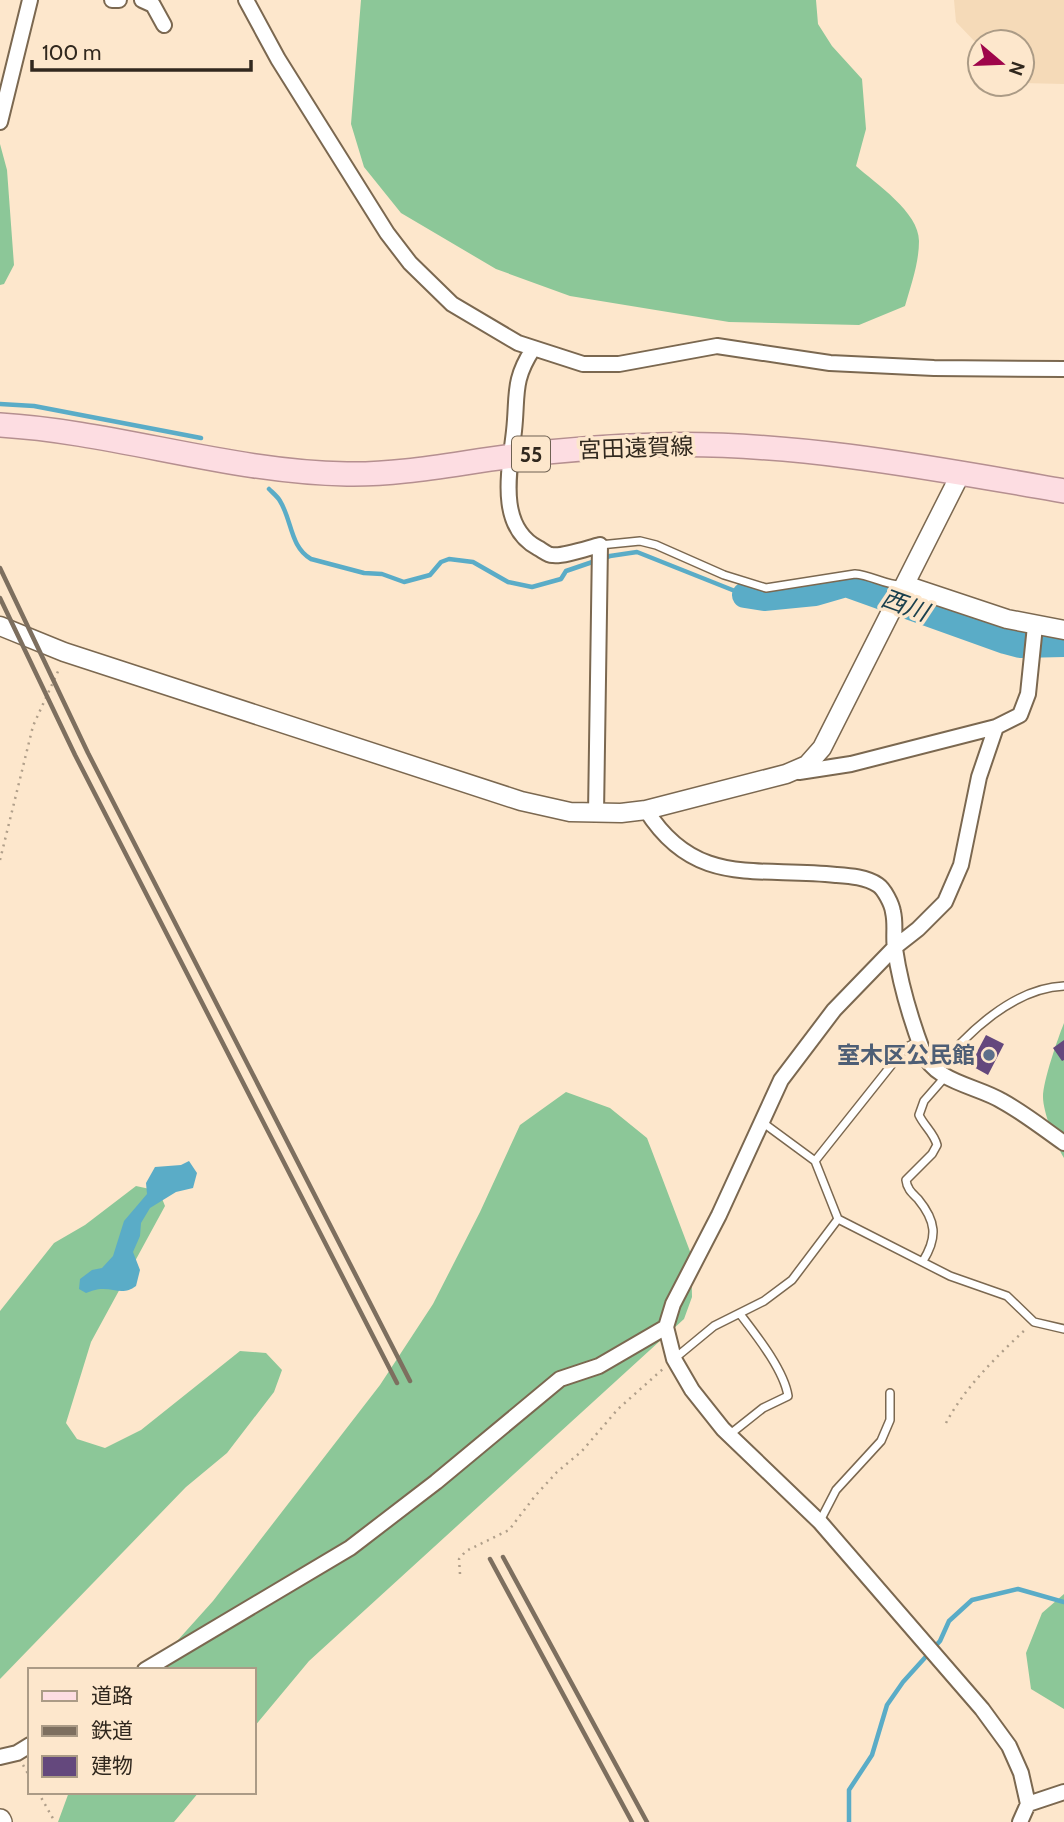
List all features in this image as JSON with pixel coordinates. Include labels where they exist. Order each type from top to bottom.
[{"type":"main road","name":"宮田遠賀線","points":[[0,425],[43,428],[255,466],[347,474],[402,472],[584,448],[723,445],[786,450],[961,472],[1064,491]]},
{"type":"street","points":[[0,122],[30,0]]},
{"type":"street","points":[[112,0],[119,0]]},
{"type":"street","points":[[142,0],[153,5],[164,25]]},
{"type":"street","points":[[246,0],[278,59],[387,233],[410,263],[452,304],[533,349],[583,365],[619,364],[717,346],[830,363],[934,368],[1064,369]]},
{"type":"street","points":[[533,349],[521,368],[515,395],[517,409],[510,457],[508,503],[528,542],[553,555],[600,545],[596,814]]},
{"type":"street","points":[[786,774],[807,765],[822,748],[961,472]]},
{"type":"street","points":[[905,585],[1007,619],[1064,630]]},
{"type":"street","points":[[0,626],[64,652],[521,802],[549,809],[596,814],[646,810],[786,774],[851,764],[996,727],[1020,715],[1028,694],[1035,626]]},
{"type":"street","points":[[996,727],[979,777],[961,866],[945,902],[895,947],[834,1010],[794,1060],[781,1080],[719,1215],[673,1304],[666,1327],[674,1359],[692,1390],[729,1435],[820,1522],[982,1709],[1009,1746],[1021,1773],[1028,1804],[1020,1822]]},
{"type":"street","points":[[646,810],[657,827],[672,842],[700,860],[724,869],[860,877],[879,885],[893,909],[895,947],[924,1056],[941,1074],[1001,1100],[1064,1143]]},
{"type":"street","points":[[149,1668],[350,1548],[436,1482],[560,1379],[599,1366],[666,1327]]},
{"type":"street","points":[[0,1757],[17,1753],[28,1746]]},
{"type":"street","points":[[1028,1804],[1064,1792]]},
{"type":"lane","points":[[600,545],[640,541],[656,545],[724,575],[766,588],[855,574],[866,575],[892,585],[905,585]]},
{"type":"lane","points":[[923,1261],[932,1241],[933,1227],[930,1214],[907,1187],[906,1180],[932,1154],[937,1144],[935,1136],[924,1126],[919,1115],[924,1101],[972,1030],[1026,995],[1064,986]]},
{"type":"lane","points":[[815,1161],[905,1048],[919,1041]]},
{"type":"lane","points":[[761,1122],[815,1161],[838,1219],[950,1276],[1007,1296],[1034,1322],[1064,1329]]},
{"type":"lane","points":[[674,1359],[714,1326],[764,1301],[792,1280],[838,1219]]},
{"type":"lane","points":[[729,1435],[762,1408],[788,1396],[787,1387],[773,1363],[740,1314]]},
{"type":"lane","points":[[820,1522],[836,1490],[881,1441],[890,1420],[890,1393]]},
{"type":"path","points":[[0,860],[33,726],[64,652]]},
{"type":"path","points":[[946,1423],[956,1404],[1006,1348],[1034,1322]]},
{"type":"path","points":[[460,1574],[459,1559],[466,1551],[509,1530],[535,1496],[582,1451],[618,1409],[674,1359]]},
{"type":"path","points":[[39,1794],[55,1822]]},
{"type":"shaded area","points":[[954,0],[1064,0],[1064,84],[1036,83],[1036,28],[966,28],[966,32],[956,22]]},
{"type":"green space","points":[[361,0],[816,0],[818,24],[832,46],[862,79],[866,129],[856,166],[895,199],[917,230],[918,257],[905,306],[859,325],[729,322],[570,296],[496,269],[401,213],[364,167],[351,124]]},
{"type":"green space","points":[[0,144],[7,170],[14,265],[4,284],[0,285]]},
{"type":"green space","points":[[1064,1023],[1064,1158],[1050,1128],[1043,1097],[1048,1071]]},
{"type":"green space","points":[[566,1092],[610,1108],[647,1138],[691,1254],[692,1297],[684,1319],[309,1661],[256,1725],[256,1668],[153,1668],[213,1601],[380,1385],[433,1304],[520,1125]]},
{"type":"green space","points":[[136,1186],[159,1191],[165,1206],[91,1342],[66,1423],[77,1439],[105,1448],[141,1430],[240,1351],[266,1353],[282,1370],[274,1392],[227,1453],[186,1487],[0,1679],[0,1311],[54,1243],[85,1225]]},
{"type":"green space","points":[[1064,1594],[1064,1709],[1031,1689],[1026,1653],[1042,1613]]},
{"type":"green space","points":[[68,1794],[197,1794],[174,1822],[58,1822]]},
{"type":"water","points":[[189,1161],[197,1173],[193,1188],[176,1192],[150,1208],[141,1223],[140,1236],[133,1252],[140,1270],[136,1286],[124,1291],[101,1289],[86,1293],[79,1289],[80,1279],[92,1270],[102,1268],[113,1256],[124,1221],[147,1194],[146,1183],[155,1167],[181,1165]]},
{"type":"building","points":[[986,1035],[1004,1044],[988,1075],[970,1065]]},
{"type":"building","points":[[1064,1040],[1064,1060],[1062,1061],[1053,1048]]},
{"type":"waterway","points":[[0,404],[34,406],[201,438]]},
{"type":"waterway","points":[[269,489],[284,508],[299,548],[311,559],[364,573],[382,574],[404,582],[430,575],[441,562],[449,559],[473,562],[508,582],[532,587],[561,579],[566,571],[610,556],[637,552],[745,595]]},
{"type":"waterway","name":"西川","points":[[745,595],[764,598],[815,593],[846,584],[1005,641],[1020,645],[1064,644]]},
{"type":"waterway","points":[[849,1822],[849,1790],[872,1755],[887,1705],[903,1682],[940,1641],[949,1621],[972,1600],[1018,1589],[1064,1602]]},
{"type":"railway","points":[[0,568],[88,753],[410,1381]]},
{"type":"railway","points":[[0,598],[75,755],[397,1383]]},
{"type":"railway","points":[[503,1557],[647,1822]]},
{"type":"railway","points":[[490,1559],[632,1822]]},
{"type":"place","name":"室木区公民館","points":[[989,1055]]}]
